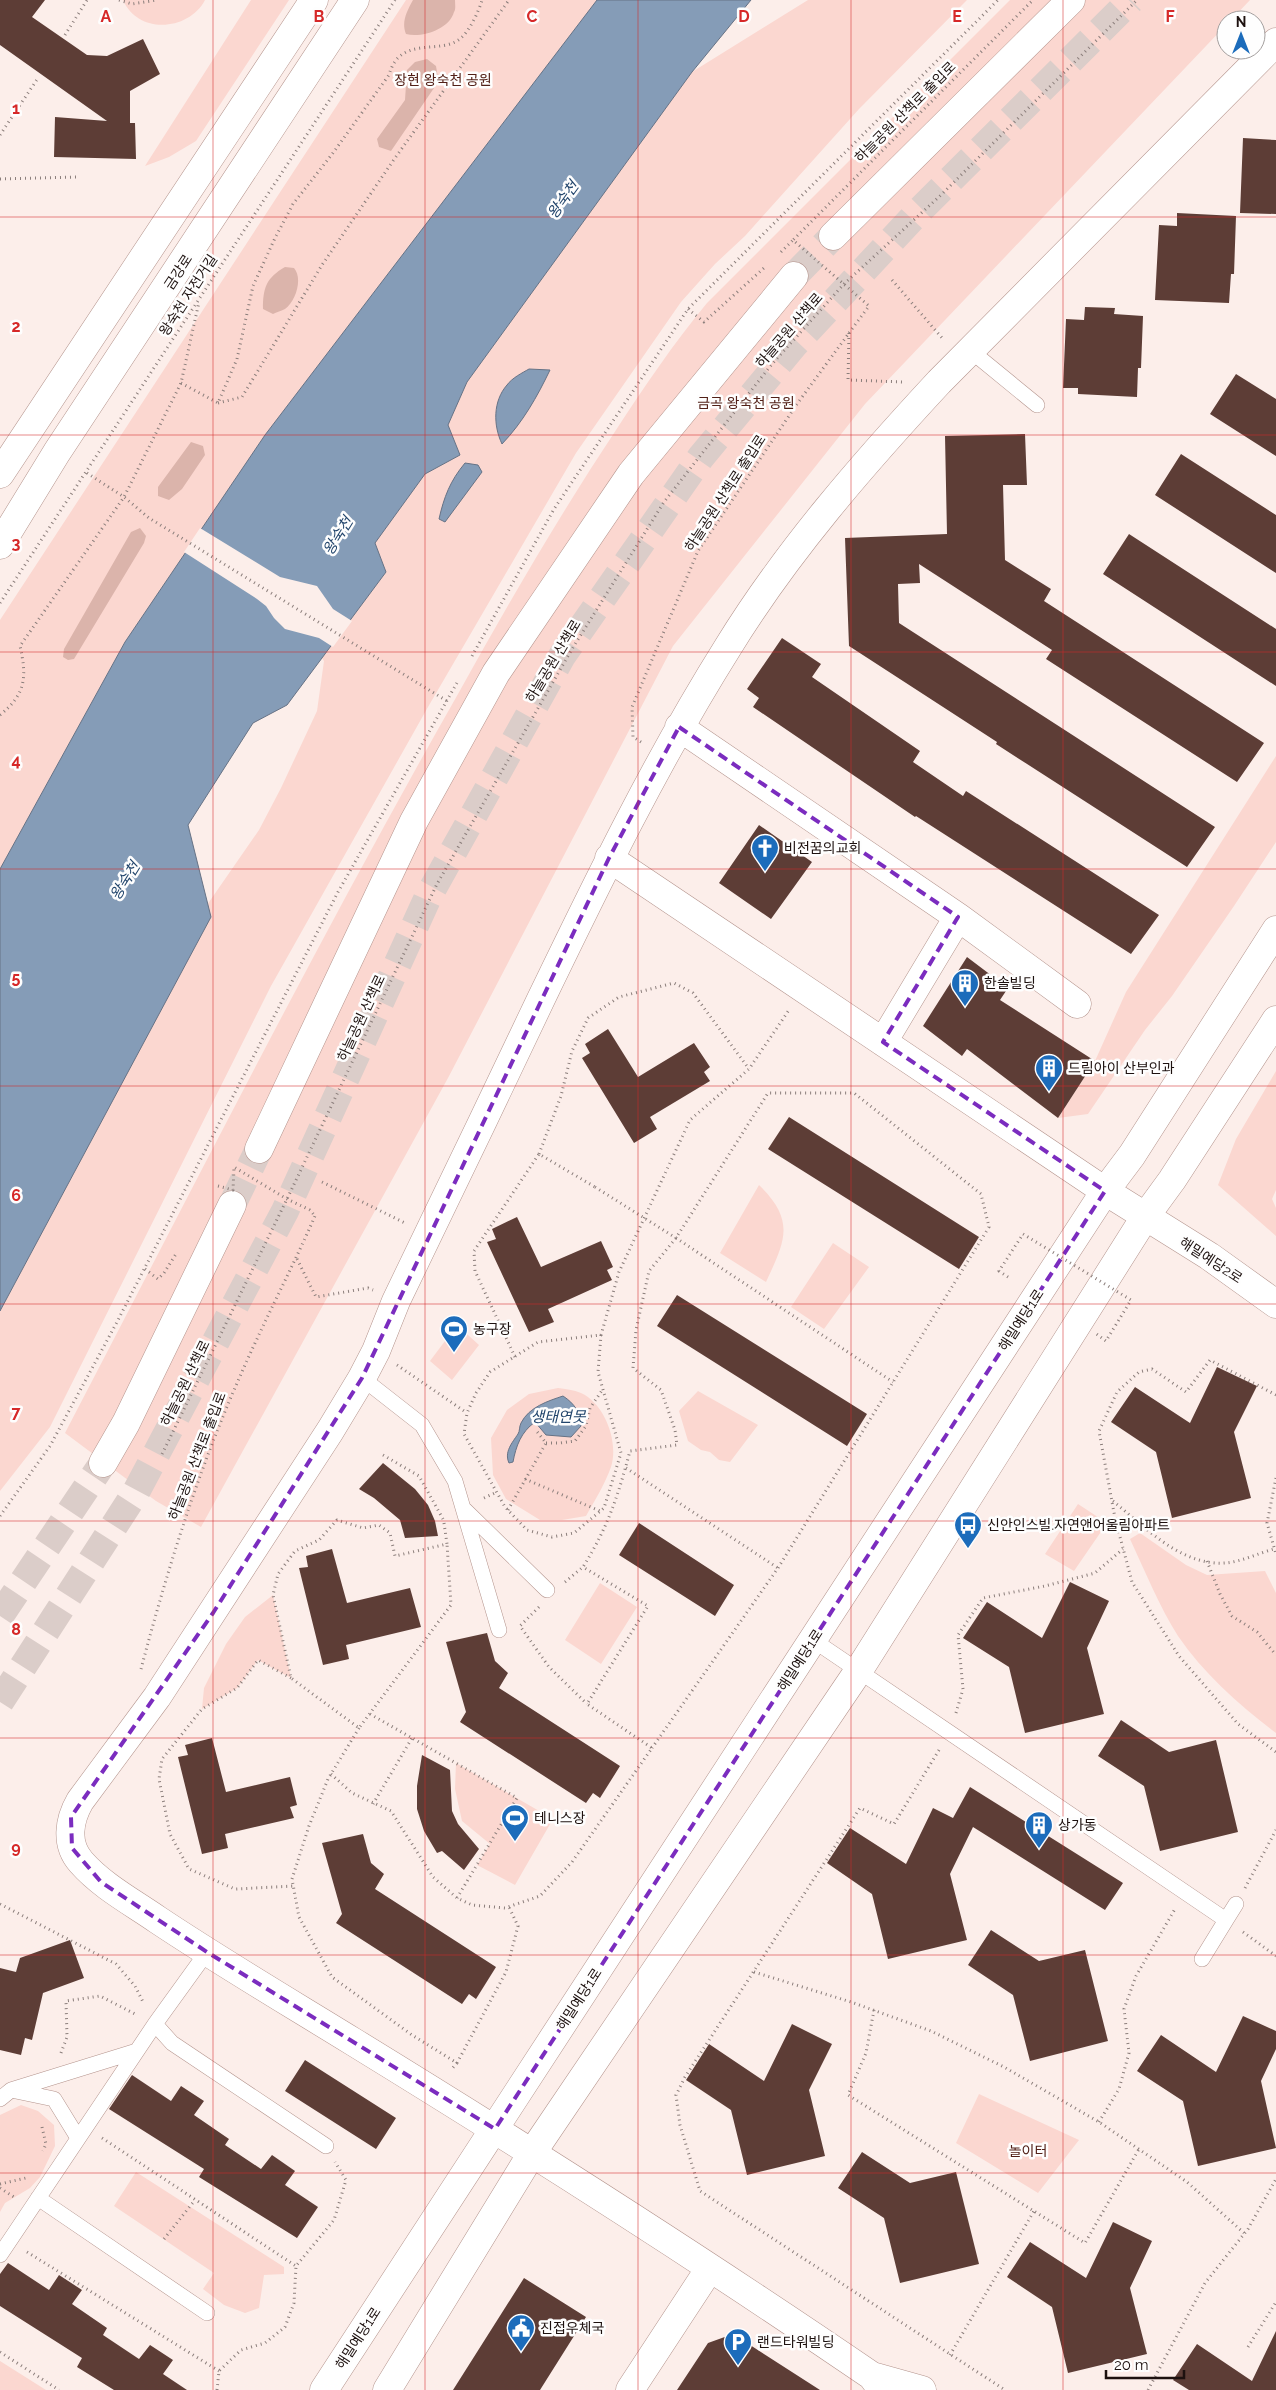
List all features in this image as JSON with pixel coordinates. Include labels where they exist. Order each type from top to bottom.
[{"type":"main road","points":[[0,474],[314,0]]},
{"type":"main road","name":"금강로","points":[[0,545],[57,452],[148,317],[355,0]]},
{"type":"main road","points":[[833,236],[1070,0]]},
{"type":"main road","points":[[922,2390],[877,2383],[710,2268],[495,2129],[207,1952],[101,1882],[79,1861],[72,1848],[71,1817],[80,1801],[172,1674],[325,1439],[362,1378],[376,1351],[396,1301],[609,858],[679,727],[729,645],[794,552],[888,437],[1276,42]]},
{"type":"main road","points":[[259,1149],[414,821],[496,673],[631,474],[794,276]]},
{"type":"main road","points":[[0,452],[25,436]]},
{"type":"main road","points":[[679,727],[958,917],[1078,1004]]},
{"type":"main road","name":"해밀예당2로","points":[[609,858],[1145,1217],[1209,1256],[1276,1304]]},
{"type":"main road","points":[[883,1042],[958,917]]},
{"type":"main road","name":"해밀예당1로","points":[[324,2390],[1105,1190],[1132,1155],[1276,930]]},
{"type":"main road","points":[[387,2390],[532,2153],[859,1670],[1145,1217],[1172,1180],[1276,1020]]},
{"type":"main road","points":[[103,1462],[126,1423],[225,1196]]},
{"type":"main road","points":[[630,2390],[710,2268]]},
{"type":"lane","points":[[966,356],[1037,405]]},
{"type":"lane","points":[[362,1378],[422,1425],[455,1481],[499,1630]]},
{"type":"lane","points":[[463,1508],[545,1596]]},
{"type":"lane","points":[[813,1640],[1226,1920]]},
{"type":"lane","points":[[1202,1959],[1236,1904]]},
{"type":"lane","points":[[0,2255],[155,2024],[207,1952]]},
{"type":"lane","points":[[155,2024],[172,2043],[326,2146]]},
{"type":"lane","points":[[4,2095],[50,2078],[137,2051]]},
{"type":"lane","points":[[4,2095],[54,2099],[82,2132]]},
{"type":"lane","points":[[38,2198],[207,2314]]},
{"type":"path","points":[[65,35],[87,0]]},
{"type":"path","points":[[119,0],[132,4],[157,0]]},
{"type":"path","name":"왕숙천 자전거길","points":[[0,603],[395,0]]},
{"type":"path","points":[[218,403],[237,359],[253,286],[293,204],[334,153],[389,75],[391,67],[412,49],[450,43],[461,38],[480,8],[482,0]]},
{"type":"path","points":[[181,383],[218,403],[242,397],[322,265],[395,158],[509,0]]},
{"type":"path","name":"하늘공원 산책로 출입로","points":[[780,253],[1033,0]]},
{"type":"path","name":"하늘공원 산책로","points":[[162,1454],[287,1199],[436,884],[572,649],[664,502],[772,364],[844,284],[941,195],[1137,0]]},
{"type":"path","points":[[0,135],[38,78]]},
{"type":"path","points":[[0,179],[77,177]]},
{"type":"path","name":"하늘공원 산책로 출입로","points":[[663,757],[633,737],[632,707],[698,551],[797,404],[869,306],[793,240]]},
{"type":"path","points":[[688,309],[704,322],[766,265]]},
{"type":"path","points":[[892,280],[966,356]]},
{"type":"path","points":[[0,715],[19,697],[24,678],[20,646],[124,497],[181,383],[200,299]]},
{"type":"path","points":[[849,333],[848,380],[880,382]]},
{"type":"path","points":[[86,473],[124,497],[149,518],[447,701]]},
{"type":"path","points":[[514,1357],[475,1270],[474,1252],[539,1154],[560,1096],[572,1051],[588,1018],[619,997],[674,983],[693,993],[749,1069]]},
{"type":"path","points":[[601,1335],[538,1342],[490,1372],[476,1393],[468,1413],[464,1434],[508,1510],[526,1530],[552,1537],[574,1533],[604,1508],[621,1452],[598,1372],[601,1335],[619,1272],[690,1120],[749,1069],[803,988]]},
{"type":"path","points":[[331,1774],[352,1793],[391,1812],[433,1877],[457,1898],[472,1905],[505,1908],[540,1896],[572,1862],[778,1568],[989,1227],[981,1194],[854,1093],[768,1093],[676,1238],[649,1271],[636,1330],[633,1368],[661,1390],[675,1430],[677,1445],[630,1451],[620,1492],[601,1538],[583,1567],[563,1584]]},
{"type":"path","points":[[539,1154],[676,1238],[893,1382]]},
{"type":"path","points":[[225,1196],[233,1190],[234,1167],[287,1199]]},
{"type":"path","points":[[322,1182],[428,1235]]},
{"type":"path","name":"하늘공원 산책로 출입로","points":[[141,1671],[179,1535],[207,1455],[238,1380],[315,1216],[310,1210],[287,1199]]},
{"type":"path","points":[[1008,1277],[999,1271],[1023,1234],[1131,1300],[1106,1341],[1094,1332]]},
{"type":"path","points":[[296,1258],[316,1297],[368,1288]]},
{"type":"path","points":[[144,1269],[158,1279],[164,1273]]},
{"type":"path","points":[[376,1351],[468,1413]]},
{"type":"path","points":[[1276,1395],[1210,1360],[1186,1392],[1152,1369],[1139,1372],[1117,1392],[1100,1431],[1123,1548],[1132,1582],[1179,1656],[1238,1724],[1276,1752]]},
{"type":"path","points":[[535,1429],[546,1443],[560,1444],[575,1441],[586,1426],[590,1408],[604,1389]]},
{"type":"path","points":[[508,1510],[546,1443]]},
{"type":"path","points":[[626,1468],[778,1568]]},
{"type":"path","points":[[1276,1478],[1268,1524],[1276,1554]]},
{"type":"path","points":[[525,1479],[600,1511]]},
{"type":"path","points":[[1113,1500],[1156,1536],[1192,1559],[1226,1563],[1274,1548]]},
{"type":"path","points":[[291,1678],[273,1595],[278,1574],[295,1551],[319,1540],[337,1520],[363,1528],[379,1525],[390,1532],[395,1556],[447,1544]]},
{"type":"path","points":[[443,1520],[447,1544],[451,1605],[359,1728],[331,1774],[309,1826],[292,1879],[299,1917],[332,1977],[412,2035],[457,2063]]},
{"type":"path","points":[[1005,2390],[700,2191],[680,2125],[676,2095],[685,2077],[860,1808],[894,1824],[950,1733],[963,1689],[958,1636],[983,1598],[1044,1586],[1095,1573],[1123,1548]]},
{"type":"path","points":[[1207,1561],[1220,1594],[1232,1616],[1258,1632],[1276,1655]]},
{"type":"path","points":[[583,1567],[648,1606],[587,1704]]},
{"type":"path","points":[[545,1596],[520,1626],[549,1667],[587,1704],[652,1748]]},
{"type":"path","points":[[294,1886],[235,1889],[188,1869],[170,1834],[159,1779],[162,1759],[202,1709],[237,1688],[258,1660],[291,1678],[359,1728]]},
{"type":"path","points":[[370,1714],[517,1798],[457,1898]]},
{"type":"path","points":[[373,1804],[412,1738]]},
{"type":"path","points":[[1236,1904],[1276,1830]]},
{"type":"path","points":[[1100,2122],[1119,2090],[1129,2053],[1124,2009],[1136,1976],[1185,1892]]},
{"type":"path","points":[[0,1904],[116,1964],[135,1986],[155,2024]]},
{"type":"path","points":[[433,2091],[457,2063],[506,1972],[518,1926],[509,1907]]},
{"type":"path","points":[[1226,1920],[1276,1956]]},
{"type":"path","points":[[754,1972],[874,2010],[939,2035],[1004,2067],[1100,2122],[1187,2182],[1244,2234]]},
{"type":"path","points":[[50,2078],[67,2037],[66,2001],[100,1996],[155,2024]]},
{"type":"path","points":[[874,2010],[866,2053],[848,2095],[1085,2243],[1139,2149]]},
{"type":"path","points":[[42,2127],[46,2144],[42,2152]]},
{"type":"path","points":[[82,2132],[195,2200],[296,2266]]},
{"type":"path","points":[[217,2390],[220,2371],[241,2350],[265,2343],[285,2327],[294,2303],[296,2266],[334,2220],[346,2180],[326,2146]]},
{"type":"path","points":[[0,2184],[32,2176]]},
{"type":"path","points":[[1148,2390],[1205,2283],[1244,2234],[1276,2179]]},
{"type":"path","points":[[164,2239],[195,2200]]},
{"type":"path","points":[[950,2355],[1034,2211]]},
{"type":"path","points":[[10,2241],[220,2371]]},
{"type":"path","points":[[1248,2347],[1276,2302]]},
{"type":"path","points":[[0,2352],[59,2390]]},
{"type":"highlighted area","points":[[679,727],[958,917],[883,1042],[1105,1191],[495,2129],[207,1952],[101,1882],[72,1848],[71,1817],[213,1613],[362,1378],[609,858]]},
{"type":"green space","points":[[123,0],[205,0],[188,18],[164,25],[151,24],[140,19],[130,11]]},
{"type":"green space","points":[[251,0],[289,0],[196,141],[169,157],[145,166]]},
{"type":"green space","name":"장현 왕숙천 공원","points":[[406,0],[597,0],[265,435],[125,642],[0,869],[0,620]]},
{"type":"green space","points":[[808,0],[967,0],[859,109],[745,236],[715,264],[681,302],[576,453],[428,707],[271,986],[50,1427],[0,1491],[0,1311],[210,917],[207,905],[259,830],[281,788],[317,711],[324,661],[322,658],[386,572],[375,543],[425,474],[460,455],[448,425],[467,382],[692,72]]},
{"type":"green space","name":"금곡 왕숙천 공원","points":[[1010,0],[1250,0],[1240,10],[1216,10],[1216,35],[865,404],[673,646],[448,1078],[201,1527],[156,1501],[65,1433],[307,969],[407,785],[534,560],[638,397],[707,303]]},
{"type":"green space","points":[[1276,756],[1276,842],[1172,996],[1145,1030],[1088,1114],[1058,1118],[1095,1061],[1126,992]]},
{"type":"green space","points":[[1276,1071],[1276,1190],[1272,1199],[1276,1208],[1276,1236],[1218,1185],[1236,1139]]},
{"type":"green space","points":[[759,1185],[771,1198],[778,1210],[784,1232],[778,1255],[766,1282],[720,1253]]},
{"type":"green space","points":[[833,1243],[869,1267],[824,1329],[791,1307]]},
{"type":"green space","name":"농구장","points":[[457,1325],[479,1345],[452,1380],[430,1361]]},
{"type":"green space","points":[[558,1388],[581,1393],[590,1398],[597,1406],[608,1425],[613,1446],[613,1457],[606,1480],[586,1516],[562,1520],[540,1520],[506,1499],[493,1475],[491,1438],[507,1410],[529,1394]]},
{"type":"green space","points":[[698,1391],[758,1425],[730,1462],[719,1460],[710,1452],[701,1450],[688,1441],[679,1411]]},
{"type":"green space","points":[[1078,1504],[1107,1523],[1074,1571],[1045,1554]]},
{"type":"green space","points":[[1140,1533],[1186,1565],[1207,1575],[1265,1571],[1276,1593],[1276,1733],[1223,1689],[1178,1636],[1158,1601],[1130,1539]]},
{"type":"green space","points":[[600,1583],[637,1607],[601,1664],[565,1640]]},
{"type":"green space","points":[[273,1595],[291,1678],[258,1660],[237,1688],[202,1709],[204,1688],[226,1644],[245,1617]]},
{"type":"green space","points":[[456,1763],[553,1819],[515,1885],[477,1865],[490,1844],[462,1821],[455,1789]]},
{"type":"green space","name":"놀이터","points":[[979,2094],[1079,2140],[1038,2193],[956,2143]]},
{"type":"green space","points":[[21,2105],[38,2111],[54,2125],[55,2146],[40,2177],[30,2188],[5,2203],[0,2212],[0,2115]]},
{"type":"green space","points":[[136,2172],[284,2267],[284,2274],[264,2275],[259,2308],[245,2313],[224,2305],[203,2289],[214,2273],[114,2206]]},
{"type":"green space","points":[[0,2361],[46,2390],[0,2390]]},
{"type":"shaded area","points":[[413,0],[455,0],[455,9],[451,18],[441,28],[426,34],[406,34],[404,21]]},
{"type":"shaded area","points":[[427,59],[436,66],[438,78],[434,88],[391,151],[379,147],[377,139],[405,100],[407,70],[415,62]]},
{"type":"shaded area","points":[[285,267],[294,268],[297,272],[297,289],[289,305],[284,310],[273,314],[263,309],[265,289],[274,275]]},
{"type":"shaded area","points":[[191,442],[203,446],[205,455],[182,489],[169,500],[158,496],[158,487]]},
{"type":"shaded area","points":[[140,528],[146,536],[144,543],[74,659],[68,660],[63,657],[64,649],[131,532]]},
{"type":"water","name":"왕숙천","points":[[597,0],[751,0],[692,72],[467,382],[448,425],[460,455],[425,474],[375,543],[386,572],[287,705],[253,723],[188,825],[211,917],[0,1311],[0,869],[125,642],[265,435]]},
{"type":"water","points":[[529,369],[550,370],[529,409],[502,444],[496,421],[499,398],[509,382]]},
{"type":"water","points":[[465,463],[478,465],[482,472],[445,522],[439,519],[445,496],[455,476]]},
{"type":"water","name":"생태연못","points":[[563,1396],[576,1409],[581,1426],[571,1437],[546,1435],[535,1422],[523,1435],[513,1462],[509,1463],[508,1451],[519,1433],[520,1424],[524,1417],[539,1405]]},
{"type":"pier","points":[[200,528],[280,577],[317,586],[333,609],[352,621],[333,647],[319,638],[285,629],[266,606],[257,599],[184,552]]},
{"type":"building","points":[[0,0],[45,0],[32,17],[87,55],[107,56],[143,39],[160,74],[130,91],[130,123],[135,123],[136,159],[54,157],[55,117],[107,121],[0,45]]},
{"type":"building","points":[[1243,138],[1276,140],[1276,214],[1240,213]]},
{"type":"building","points":[[1177,213],[1236,216],[1234,274],[1231,274],[1229,303],[1155,300],[1159,225],[1177,226]]},
{"type":"building","points":[[1085,307],[1115,308],[1114,314],[1143,316],[1141,368],[1138,368],[1137,397],[1078,394],[1078,388],[1063,388],[1066,319],[1084,320]]},
{"type":"building","points":[[1236,374],[1276,399],[1276,456],[1210,414]]},
{"type":"building","points":[[1025,434],[1027,485],[1003,485],[1005,560],[1051,589],[1044,601],[1264,743],[1237,782],[1046,659],[1052,650],[919,564],[920,583],[898,584],[899,623],[1215,827],[1187,867],[996,744],[997,742],[849,646],[845,538],[947,534],[945,436]]},
{"type":"building","points":[[1181,454],[1276,515],[1276,573],[1155,495]]},
{"type":"building","points":[[1129,534],[1276,629],[1276,686],[1103,574]]},
{"type":"building","points":[[782,638],[821,664],[812,677],[920,751],[913,762],[963,796],[966,791],[1159,915],[1131,954],[915,817],[753,707],[759,698],[747,689]]},
{"type":"building","name":"비전꿈의교회","points":[[759,825],[812,862],[771,919],[719,883]]},
{"type":"building","points":[[967,957],[1008,988],[1000,1000],[1095,1061],[1058,1118],[967,1049],[962,1056],[923,1026]]},
{"type":"building","points":[[608,1029],[638,1077],[694,1043],[710,1067],[704,1072],[710,1081],[650,1117],[657,1129],[634,1143],[582,1058],[590,1053],[585,1044]]},
{"type":"building","points":[[789,1117],[979,1237],[959,1269],[768,1149]]},
{"type":"building","points":[[517,1217],[541,1267],[601,1241],[613,1267],[607,1270],[612,1280],[548,1309],[554,1322],[529,1332],[487,1242],[496,1239],[492,1229]]},
{"type":"building","points":[[677,1295],[867,1414],[847,1446],[657,1326]]},
{"type":"building","points":[[1217,1367],[1257,1386],[1234,1432],[1251,1498],[1172,1518],[1156,1452],[1111,1422],[1135,1387],[1190,1423]]},
{"type":"building","points":[[383,1463],[415,1489],[428,1505],[435,1521],[438,1536],[405,1538],[400,1520],[374,1498],[359,1489]]},
{"type":"building","points":[[639,1523],[734,1585],[715,1616],[619,1555]]},
{"type":"building","points":[[332,1549],[347,1603],[410,1588],[421,1627],[346,1645],[349,1659],[323,1665],[299,1568],[308,1567],[306,1556]]},
{"type":"building","points":[[1070,1582],[1109,1601],[1087,1648],[1104,1714],[1025,1733],[1009,1667],[963,1638],[987,1602],[1042,1638]]},
{"type":"building","points":[[487,1633],[495,1661],[508,1673],[499,1688],[620,1766],[600,1798],[593,1793],[586,1803],[460,1722],[466,1712],[446,1642]]},
{"type":"building","points":[[1121,1720],[1169,1752],[1216,1740],[1238,1832],[1160,1851],[1144,1786],[1098,1756]]},
{"type":"building","points":[[212,1738],[226,1792],[290,1777],[297,1805],[290,1807],[294,1818],[225,1834],[228,1848],[202,1854],[178,1757],[188,1755],[185,1745]]},
{"type":"building","points":[[422,1755],[450,1770],[452,1811],[458,1824],[479,1849],[464,1870],[442,1851],[437,1853],[424,1831],[417,1809],[417,1786]]},
{"type":"building","points":[[970,1787],[1123,1883],[1105,1910],[973,1827],[950,1874],[967,1940],[888,1959],[872,1894],[827,1863],[850,1828],[906,1864],[933,1808],[953,1818]]},
{"type":"building","points":[[363,1834],[371,1863],[384,1874],[375,1889],[496,1967],[476,1999],[469,1994],[462,2004],[336,1923],[342,1914],[322,1843]]},
{"type":"building","points":[[991,1930],[1039,1961],[1085,1950],[1108,2041],[1030,2061],[1013,1995],[968,1965]]},
{"type":"building","points":[[70,1940],[84,1978],[43,1993],[32,2040],[25,2038],[21,2055],[0,2050],[0,1968],[16,1972],[20,1958]]},
{"type":"building","points":[[1243,2016],[1276,2031],[1276,2049],[1261,2081],[1276,2148],[1198,2166],[1183,2101],[1137,2071],[1161,2035],[1216,2072]]},
{"type":"building","points":[[792,2024],[832,2044],[809,2090],[825,2156],[747,2175],[731,2110],[686,2080],[709,2044],[764,2081]]},
{"type":"building","points":[[305,2060],[396,2118],[376,2149],[285,2091]]},
{"type":"building","points":[[132,2075],[171,2101],[181,2086],[204,2101],[194,2115],[229,2139],[225,2145],[261,2169],[272,2155],[295,2171],[285,2185],[318,2207],[297,2238],[199,2177],[204,2169],[109,2109]]},
{"type":"building","points":[[862,2152],[910,2183],[956,2172],[979,2264],[900,2283],[884,2218],[838,2188]]},
{"type":"building","points":[[1113,2222],[1152,2241],[1130,2288],[1147,2354],[1068,2373],[1052,2307],[1007,2277],[1030,2242],[1086,2278]]},
{"type":"building","points":[[8,2263],[49,2290],[59,2275],[82,2290],[72,2304],[107,2328],[103,2335],[139,2359],[150,2345],[173,2360],[163,2374],[187,2390],[114,2390],[77,2367],[82,2358],[0,2306],[0,2274]]},
{"type":"building","name":"진접우체국","points":[[524,2278],[586,2317],[540,2390],[453,2390]]},
{"type":"building","points":[[1276,2331],[1276,2390],[1189,2390],[1173,2380],[1197,2344],[1252,2381]]},
{"type":"building","name":"랜드타워빌딩","points":[[733,2334],[820,2390],[677,2390],[708,2343]]},
{"type":"tunnel","points":[[0,1702],[136,1492],[285,1211],[428,897],[562,656],[701,457],[794,345],[919,211],[1131,0]]},
{"type":"tunnel","points":[[794,276],[833,236]]},
{"type":"tunnel","points":[[232,1205],[259,1149]]},
{"type":"tunnel","points":[[0,1616],[103,1463]]},
{"type":"place","name":"비전꿈의교회","points":[[765,872]]},
{"type":"place","name":"한솔빌딩","points":[[965,1007]]},
{"type":"place","name":"드림아이 산부인과","points":[[1049,1092]]},
{"type":"place","name":"농구장","points":[[454,1353]]},
{"type":"place","name":"신안인스빌.자연앤어울림아파트","points":[[968,1549]]},
{"type":"place","name":"테니스장","points":[[515,1842]]},
{"type":"place","name":"상가동","points":[[1039,1849]]},
{"type":"place","name":"진접우체국","points":[[521,2352]]},
{"type":"place","name":"랜드타워빌딩","points":[[738,2366]]}]
